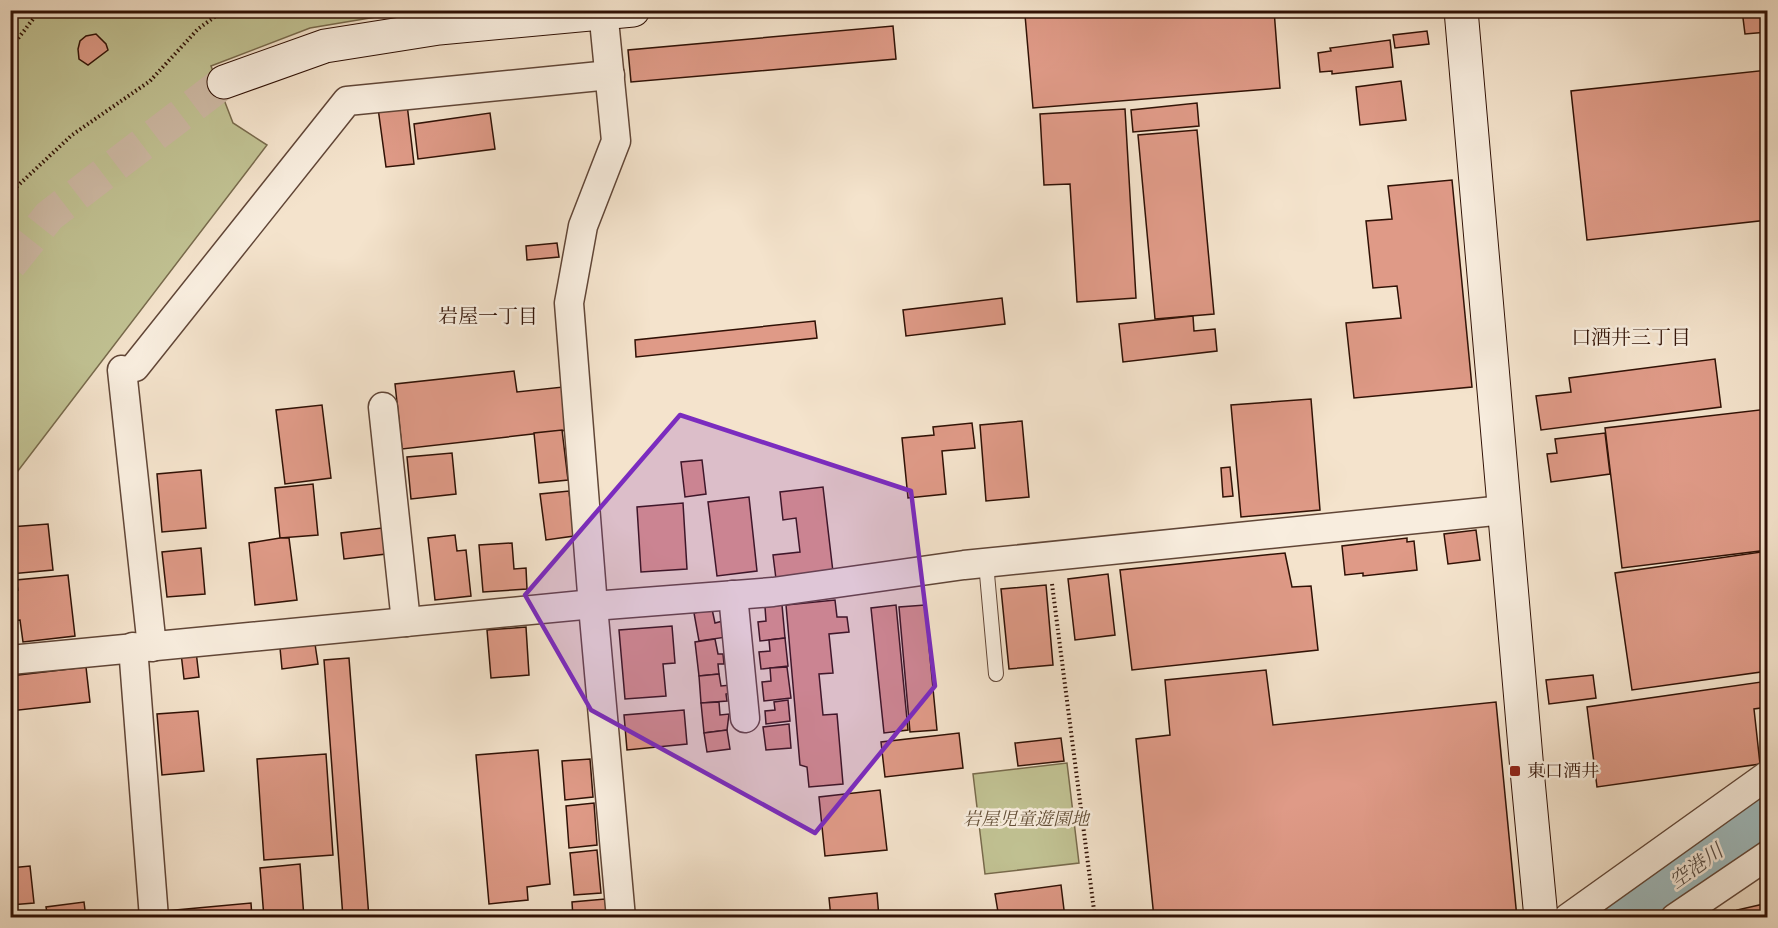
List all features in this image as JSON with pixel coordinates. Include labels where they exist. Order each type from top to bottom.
[{"type":"street","points":[[1461,10],[1541,918]]},
{"type":"street","points":[[224,82],[325,46],[439,28],[613,11],[609,75],[616,141],[583,226],[569,303],[621,918]]},
{"type":"street","points":[[154,918],[129,368],[347,101],[609,75]]},
{"type":"street","points":[[383,407],[406,622]]},
{"type":"street","points":[[10,660],[582,604],[593,606],[773,592],[986,562],[1504,510]]},
{"type":"street","points":[[733,596],[745,717]]},
{"type":"street","points":[[1568,918],[1767,775]]},
{"type":"street","points":[[1675,918],[1767,855]]},
{"type":"lane","points":[[986,562],[996,674]]},
{"type":"path","points":[[10,49],[40,10]]},
{"type":"path","points":[[10,193],[72,135],[150,81],[198,29],[224,10]]},
{"type":"path","points":[[1049,556],[1095,918]]},
{"type":"highlighted area","points":[[680,415],[911,491],[935,686],[815,833],[591,710],[525,595]]},
{"type":"green space","points":[[11,11],[412,11],[310,28],[211,66],[233,123],[267,145],[11,480]]},
{"type":"green space","name":"岩屋児童遊園地","points":[[1067,763],[1079,863],[985,874],[973,774]]},
{"type":"building","points":[[1080,10],[1274,10],[1280,88],[1033,108],[1025,15]]},
{"type":"building","points":[[1742,10],[1768,10],[1768,32],[1745,34]]},
{"type":"building","points":[[893,26],[896,59],[631,82],[628,50]]},
{"type":"building","points":[[1427,31],[1429,44],[1395,48],[1393,35]]},
{"type":"building","points":[[96,34],[106,44],[108,50],[88,65],[79,59],[80,41],[86,36]]},
{"type":"building","points":[[1390,40],[1393,67],[1332,74],[1332,71],[1320,72],[1318,53],[1331,51],[1330,48]]},
{"type":"building","points":[[1768,70],[1768,220],[1587,240],[1571,91]]},
{"type":"building","points":[[1401,81],[1406,120],[1360,125],[1356,87]]},
{"type":"building","points":[[1197,103],[1199,126],[1133,132],[1131,110]]},
{"type":"building","points":[[407,104],[414,164],[386,167],[378,108]]},
{"type":"building","points":[[1125,109],[1136,298],[1077,302],[1070,184],[1044,185],[1040,114]]},
{"type":"building","points":[[490,113],[495,149],[418,159],[414,124]]},
{"type":"building","points":[[1197,130],[1214,314],[1155,319],[1138,135]]},
{"type":"building","points":[[1452,180],[1472,387],[1354,398],[1346,323],[1401,318],[1397,286],[1373,288],[1366,221],[1392,219],[1388,186]]},
{"type":"building","points":[[557,243],[559,257],[527,260],[526,246]]},
{"type":"building","points":[[1002,298],[1005,324],[906,336],[903,310]]},
{"type":"building","points":[[1193,316],[1194,331],[1215,329],[1217,351],[1123,362],[1119,324]]},
{"type":"building","points":[[815,321],[817,338],[636,357],[635,340]]},
{"type":"building","points":[[1715,359],[1721,407],[1541,430],[1536,396],[1571,392],[1569,378]]},
{"type":"building","points":[[514,371],[517,392],[563,387],[568,430],[402,449],[395,384]]},
{"type":"building","points":[[1311,399],[1320,510],[1241,517],[1231,405]]},
{"type":"building","points":[[322,405],[331,478],[285,484],[276,410]]},
{"type":"building","points":[[1768,409],[1768,550],[1622,568],[1605,428]]},
{"type":"building","points":[[1022,421],[1029,497],[986,501],[980,425]]},
{"type":"building","points":[[972,423],[975,448],[942,451],[946,494],[908,498],[902,438],[934,435],[933,427]]},
{"type":"building","points":[[562,430],[568,480],[539,483],[534,433]]},
{"type":"building","points":[[1605,433],[1610,474],[1551,482],[1547,454],[1557,453],[1555,439]]},
{"type":"building","points":[[452,453],[456,494],[411,499],[407,457]]},
{"type":"building","points":[[702,460],[706,494],[685,497],[681,462]]},
{"type":"building","points":[[1230,467],[1233,496],[1223,497],[1221,468]]},
{"type":"building","points":[[201,470],[206,528],[162,532],[157,474]]},
{"type":"building","points":[[313,484],[318,535],[280,538],[275,488]]},
{"type":"building","points":[[823,487],[833,572],[776,579],[773,555],[800,552],[796,518],[783,520],[780,492]]},
{"type":"building","points":[[569,491],[574,536],[546,540],[540,494]]},
{"type":"building","points":[[749,497],[757,571],[717,576],[708,502]]},
{"type":"building","points":[[683,503],[687,569],[641,572],[637,507]]},
{"type":"building","points":[[48,524],[53,570],[10,574],[10,527]]},
{"type":"building","points":[[382,528],[386,554],[344,559],[341,533]]},
{"type":"building","points":[[1476,530],[1480,560],[1448,564],[1444,534]]},
{"type":"building","points":[[455,535],[457,551],[466,550],[471,596],[435,600],[428,538]]},
{"type":"building","points":[[289,538],[297,600],[255,605],[249,543]]},
{"type":"building","points":[[1407,538],[1407,542],[1414,541],[1417,570],[1363,576],[1363,573],[1345,575],[1342,546]]},
{"type":"building","points":[[512,543],[514,569],[526,568],[527,589],[483,592],[479,545]]},
{"type":"building","points":[[201,548],[205,594],[167,597],[162,552]]},
{"type":"building","points":[[1768,551],[1768,671],[1632,690],[1615,573]]},
{"type":"building","points":[[1285,553],[1292,587],[1311,586],[1318,650],[1132,670],[1120,570]]},
{"type":"building","points":[[1108,574],[1115,635],[1075,640],[1068,579]]},
{"type":"building","points":[[68,575],[75,636],[23,642],[20,620],[10,621],[10,591],[18,590],[16,580]]},
{"type":"building","points":[[1046,585],[1053,665],[1009,669],[1001,589]]},
{"type":"building","points":[[835,600],[837,617],[847,617],[849,632],[829,634],[833,673],[819,674],[823,715],[837,714],[843,784],[809,787],[807,767],[800,765],[786,605]]},
{"type":"building","points":[[782,605],[785,638],[760,641],[758,622],[766,621],[765,607]]},
{"type":"building","points":[[896,605],[908,730],[884,733],[871,608]]},
{"type":"building","points":[[925,605],[937,730],[910,732],[899,607]]},
{"type":"building","points":[[712,609],[715,623],[723,621],[727,637],[699,641],[694,613]]},
{"type":"building","points":[[672,626],[675,663],[663,664],[666,696],[625,699],[619,630]]},
{"type":"building","points":[[526,627],[529,675],[491,678],[487,630]]},
{"type":"building","points":[[785,638],[788,666],[761,669],[759,652],[770,651],[769,640]]},
{"type":"building","points":[[715,639],[718,654],[723,654],[724,664],[718,664],[719,674],[699,676],[695,642]]},
{"type":"building","points":[[315,644],[318,664],[282,669],[280,648]]},
{"type":"building","points":[[196,651],[199,677],[184,679],[181,653]]},
{"type":"building","points":[[349,658],[369,918],[343,918],[324,660]]},
{"type":"building","points":[[86,667],[90,702],[10,711],[10,676]]},
{"type":"building","points":[[787,667],[791,698],[764,701],[762,682],[771,681],[770,668]]},
{"type":"building","points":[[1266,670],[1273,725],[1496,702],[1517,918],[1154,918],[1136,739],[1170,735],[1165,680]]},
{"type":"building","points":[[719,674],[721,686],[731,685],[731,693],[726,694],[727,701],[701,703],[699,676]]},
{"type":"building","points":[[1593,675],[1596,698],[1549,704],[1546,680]]},
{"type":"building","points":[[1768,681],[1768,707],[1754,709],[1760,764],[1597,787],[1587,707]]},
{"type":"building","points":[[788,700],[790,721],[766,724],[765,711],[775,710],[774,702]]},
{"type":"building","points":[[719,702],[720,715],[729,714],[727,730],[704,733],[701,703]]},
{"type":"building","points":[[684,710],[687,744],[627,750],[624,715]]},
{"type":"building","points":[[198,711],[204,771],[162,775],[157,714]]},
{"type":"building","points":[[789,724],[791,748],[766,750],[763,727]]},
{"type":"building","points":[[727,730],[730,749],[707,752],[704,733]]},
{"type":"building","points":[[959,733],[963,768],[885,777],[881,742]]},
{"type":"building","points":[[1061,738],[1064,761],[1018,766],[1015,743]]},
{"type":"building","points":[[538,750],[550,884],[527,887],[528,900],[489,904],[476,755]]},
{"type":"building","points":[[326,754],[333,855],[264,860],[257,759]]},
{"type":"building","points":[[590,759],[593,797],[565,800],[562,761]]},
{"type":"building","points":[[880,790],[887,850],[825,856],[819,797]]},
{"type":"building","points":[[594,803],[597,845],[569,848],[566,806]]},
{"type":"building","points":[[597,850],[601,893],[574,895],[570,853]]},
{"type":"building","points":[[300,864],[304,918],[264,918],[260,868]]},
{"type":"building","points":[[30,866],[34,903],[10,905],[10,868]]},
{"type":"building","points":[[1061,885],[1065,918],[999,918],[995,894]]},
{"type":"building","points":[[877,893],[879,918],[831,918],[829,898]]},
{"type":"building","points":[[605,899],[607,918],[573,918],[572,902]]},
{"type":"building","points":[[84,902],[86,918],[48,918],[46,907]]},
{"type":"building","points":[[251,903],[252,918],[166,918],[165,911]]},
{"type":"building","points":[[1768,903],[1768,918],[1739,918],[1737,910]]},
{"type":"waterway","name":"空港川","points":[[1625,918],[1768,815]]},
{"type":"tunnel","points":[[10,265],[49,216],[224,82]]},
{"type":"place","name":"東口酒井","points":[[1515,771]]},
{"type":"district","name":"岩屋一丁目","points":[[488,316]]},
{"type":"district","name":"口酒井三丁目","points":[[1631,337]]}]
